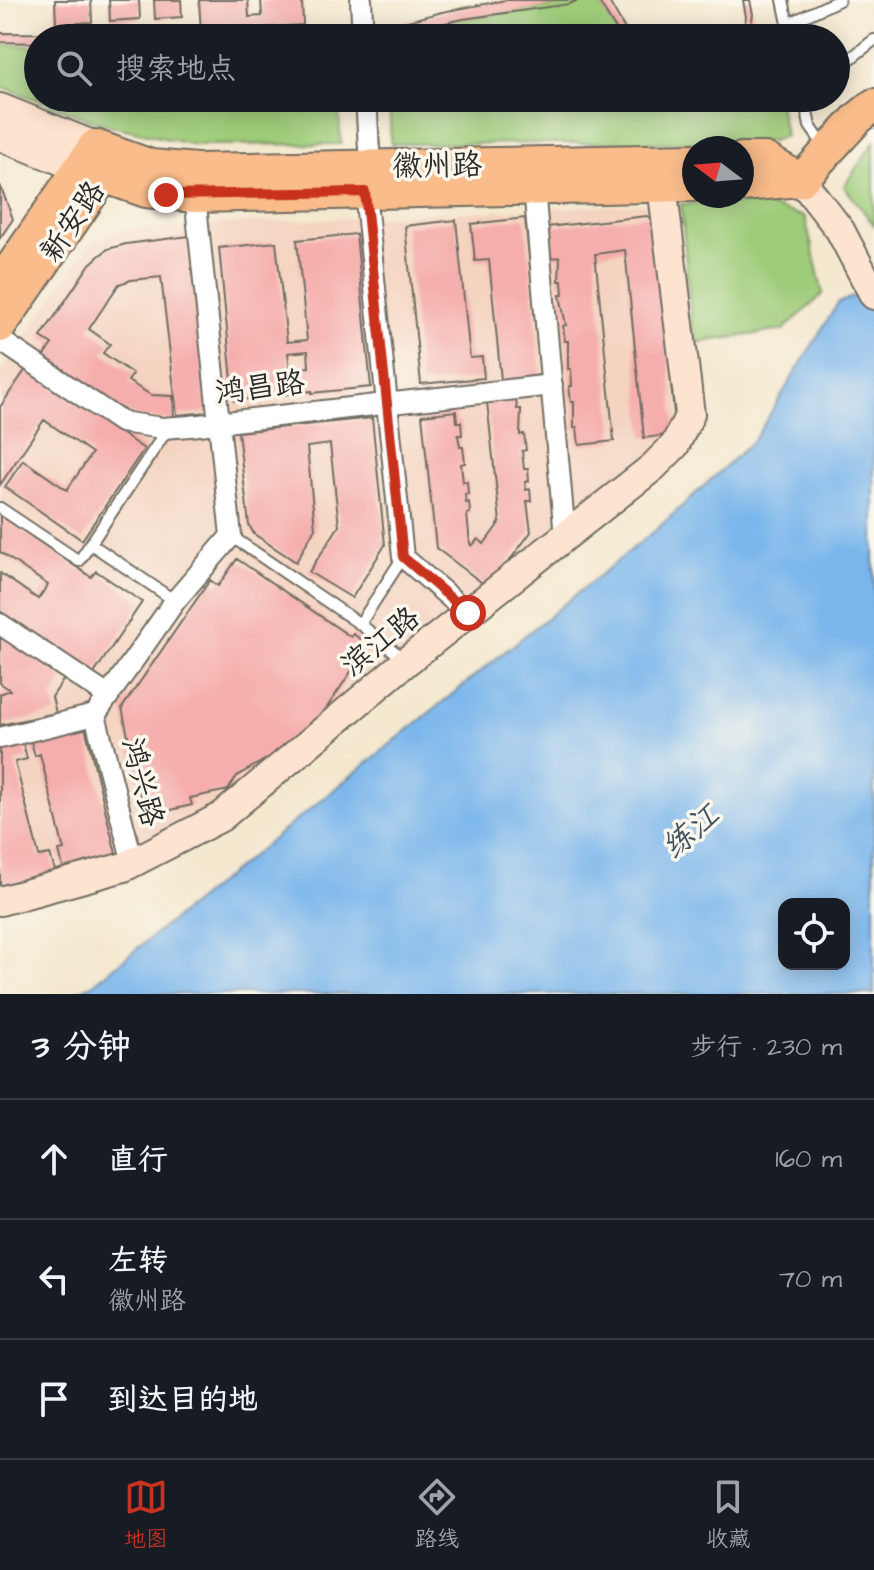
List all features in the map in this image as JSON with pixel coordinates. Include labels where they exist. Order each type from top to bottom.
[{"type":"main road","points":[[754,184],[801,180],[857,119],[874,105]]},
{"type":"main road","points":[[754,159],[765,159],[801,180]]},
{"type":"main road","name":"徽州路","points":[[99,161],[146,191],[195,196],[368,179],[682,161]]},
{"type":"main road","name":"徽州路","points":[[99,161],[169,169],[534,188],[682,185]]},
{"type":"main road","name":"新安路","points":[[0,284],[99,161]]},
{"type":"main road","name":"新安路","points":[[0,326],[99,161]]},
{"type":"street","points":[[361,0],[362,24]]},
{"type":"street","name":"徽州路","points":[[0,108],[99,161]]},
{"type":"street","points":[[366,112],[368,179],[403,557],[468,613]]},
{"type":"street","name":"徽州路","points":[[0,136],[99,161]]},
{"type":"street","points":[[801,180],[855,256],[874,295]]},
{"type":"street","name":"滨江路","points":[[0,901],[133,863],[221,817],[407,661],[653,467],[675,445],[690,414],[662,185]]},
{"type":"street","points":[[534,188],[565,537]]},
{"type":"street","points":[[0,738],[95,715],[175,601],[231,536],[195,196]]},
{"type":"street","name":"鸿昌路","points":[[0,340],[121,422],[169,427],[552,385]]},
{"type":"street","points":[[0,624],[108,696]]},
{"type":"street","name":"鸿兴路","points":[[95,715],[133,863]]},
{"type":"lane","points":[[783,0],[788,24],[839,0]]},
{"type":"lane","points":[[850,59],[874,40]]},
{"type":"lane","points":[[807,112],[810,126],[828,151]]},
{"type":"lane","points":[[0,508],[79,561],[169,427]]},
{"type":"lane","points":[[231,536],[360,624],[407,661]]},
{"type":"lane","points":[[91,544],[175,601]]},
{"type":"lane","points":[[360,624],[403,557]]},
{"type":"shaded area","points":[[659,203],[681,429],[274,768],[124,862],[0,895],[0,372],[91,243],[121,229]]},
{"type":"green space","points":[[579,0],[598,0],[613,24],[439,24],[463,19]]},
{"type":"green space","points":[[0,45],[24,46],[24,95],[0,86]]},
{"type":"green space","points":[[70,112],[339,112],[341,144],[194,145],[99,123]]},
{"type":"green space","points":[[390,112],[781,112],[785,136],[768,142],[754,142],[754,136],[682,136],[682,142],[391,144]]},
{"type":"green space","points":[[874,142],[874,225],[844,186]]},
{"type":"green space","points":[[754,203],[805,217],[823,294],[783,330],[693,343],[681,204],[682,208],[754,208]]},
{"type":"water","name":"练江","points":[[874,288],[874,994],[72,994],[92,985],[657,529],[754,440],[838,303]]},
{"type":"building","points":[[55,0],[91,0],[92,22],[56,24]]},
{"type":"building","points":[[109,0],[139,0],[140,19],[110,21]]},
{"type":"building","points":[[154,0],[181,0],[182,17],[155,19]]},
{"type":"building","points":[[199,0],[248,0],[249,17],[262,16],[261,0],[302,0],[303,24],[200,24]]},
{"type":"building","points":[[506,0],[579,0],[441,24],[397,24]]},
{"type":"building","points":[[598,0],[608,0],[622,24],[613,24]]},
{"type":"building","points":[[743,0],[750,0],[753,15],[751,24],[745,24]]},
{"type":"building","points":[[0,33],[24,33],[24,43],[0,42]]},
{"type":"building","points":[[0,185],[13,219],[0,238]]},
{"type":"building","points":[[647,216],[655,221],[676,434],[644,438],[625,250],[595,254],[614,441],[579,445],[569,386],[572,386],[571,369],[568,369],[568,341],[565,341],[563,326],[566,325],[560,295],[563,295],[562,281],[559,281],[560,257],[550,258],[547,227]]},
{"type":"building","points":[[525,218],[541,375],[501,380],[489,260],[475,261],[471,224]]},
{"type":"building","points":[[456,220],[470,358],[482,357],[484,378],[421,384],[405,226]]},
{"type":"building","points":[[356,234],[371,387],[234,401],[219,248],[276,242],[287,342],[307,340],[297,240]],"holes":[[[308,351],[309,367],[290,369],[288,353]]]},
{"type":"building","points":[[189,236],[209,412],[177,415],[161,277],[119,284],[89,329],[110,344],[103,353],[133,374],[128,381],[151,395],[173,396],[174,421],[136,416],[116,406],[44,356],[52,344],[41,337],[90,264],[99,256],[108,249],[126,244]]},
{"type":"building","points":[[26,369],[144,449],[82,540],[5,487],[23,460],[67,490],[92,453],[44,420],[0,485],[0,407]]},
{"type":"building","points":[[516,399],[517,409],[521,409],[520,435],[524,434],[526,450],[522,451],[524,469],[528,469],[529,481],[525,482],[526,490],[530,489],[531,501],[527,501],[531,532],[489,588],[436,548],[422,415],[456,411],[457,422],[461,422],[462,435],[458,435],[465,463],[461,464],[463,482],[467,481],[468,494],[465,494],[466,503],[469,502],[470,544],[472,546],[478,539],[484,544],[500,522],[487,402]]},
{"type":"building","points":[[372,418],[385,545],[352,598],[309,572],[339,526],[330,444],[307,447],[315,528],[296,562],[254,534],[249,525],[238,432]]},
{"type":"building","points":[[0,515],[91,577],[96,571],[142,602],[93,675],[0,611],[0,573],[38,599],[48,585],[0,552]]},
{"type":"building","points":[[237,559],[351,637],[353,634],[369,645],[309,734],[237,776],[228,790],[190,798],[192,805],[145,816],[122,708],[210,580],[218,586]]},
{"type":"building","points":[[0,635],[64,679],[52,697],[56,713],[0,725],[0,694],[10,690],[0,683]]},
{"type":"building","points":[[85,727],[117,858],[64,871],[59,851],[64,850],[40,754],[35,756],[31,741]]},
{"type":"building","points":[[22,739],[27,759],[15,762],[39,856],[50,854],[56,874],[0,889],[0,744]]},
{"type":"route","points":[[166,195],[365,192],[403,557],[468,613]]}]
